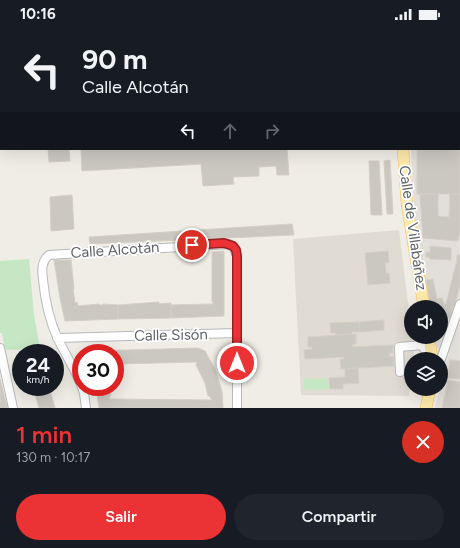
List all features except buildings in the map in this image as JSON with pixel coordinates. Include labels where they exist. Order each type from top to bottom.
[{"type":"main road","name":"Calle de Villabáñez","points":[[403,150],[407,205],[423,300]]},
{"type":"main road","points":[[426,408],[429,396]]},
{"type":"street","name":"Calle Alcotán","points":[[57,338],[44,296],[42,268],[43,259],[49,255],[224,243],[233,246],[236,250],[237,256],[237,408]]},
{"type":"street","points":[[438,352],[460,304]]},
{"type":"street","name":"Calle Sisón","points":[[57,338],[237,333]]},
{"type":"street","points":[[57,338],[72,366]]},
{"type":"street","points":[[400,372],[399,347],[410,344]]},
{"type":"street","points":[[0,348],[13,408]]},
{"type":"street","points":[[84,396],[86,408]]},
{"type":"shaded area","points":[[411,150],[459,150],[460,408],[435,408],[438,396],[448,396],[449,354],[448,352],[437,347],[436,344],[448,344],[448,300],[429,300],[416,228]]},
{"type":"shaded area","points":[[399,230],[408,300],[404,300],[404,344],[413,344],[414,351],[404,352],[404,396],[301,395],[293,239]]},
{"type":"green space","points":[[29,259],[34,315],[39,344],[12,344],[12,350],[5,350],[2,333],[0,333],[0,261]]},
{"type":"green space","points":[[328,378],[329,389],[304,390],[304,379]]},
{"type":"route","points":[[192,245],[224,243],[233,246],[236,250],[237,363]]}]
